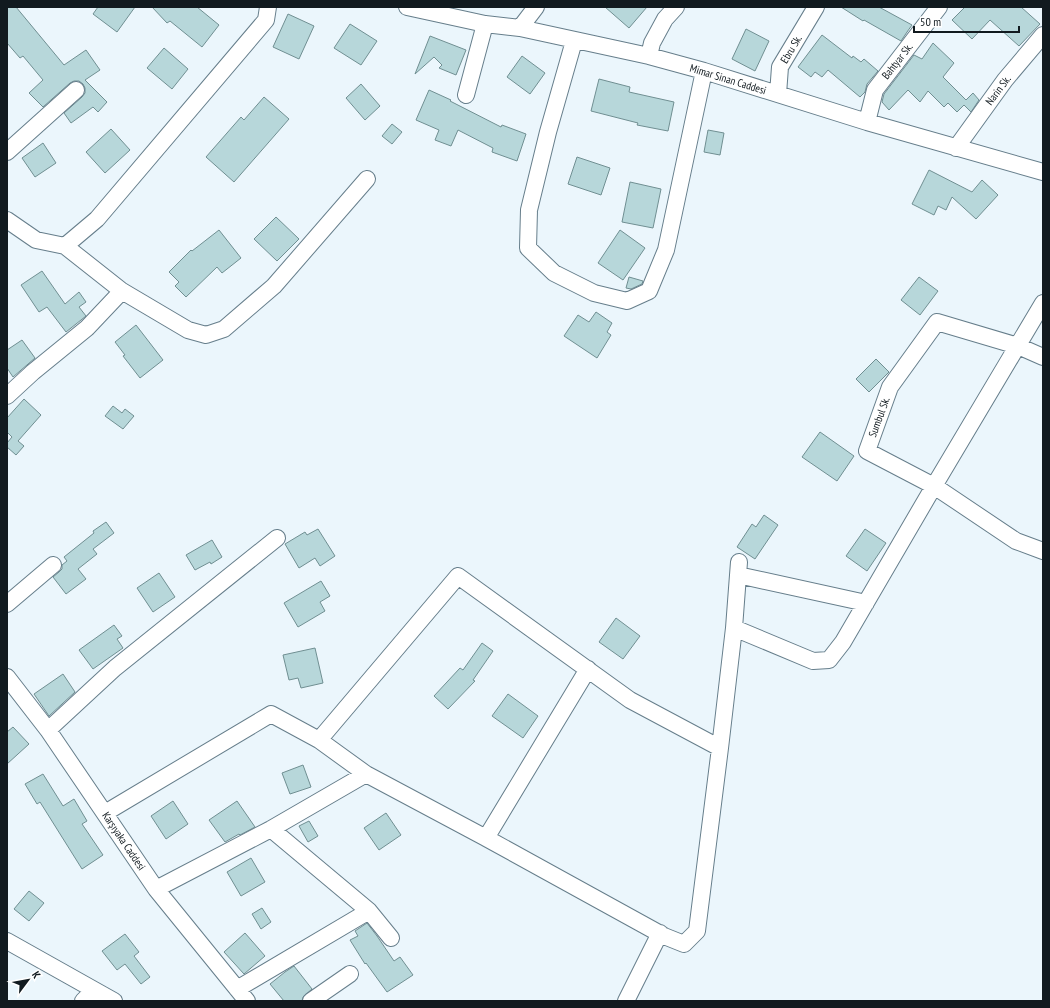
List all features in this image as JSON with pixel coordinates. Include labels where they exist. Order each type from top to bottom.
[{"type":"street","points":[[65,246],[97,219],[266,20],[268,7]]},
{"type":"street","name":"Mimar Sinan Caddesi","points":[[407,7],[485,24],[520,28],[574,41],[649,56],[704,71],[867,122],[1043,172]]},
{"type":"street","points":[[520,28],[536,7]]},
{"type":"street","points":[[649,56],[652,43],[665,19],[676,7]]},
{"type":"street","name":"Ebru Sk.","points":[[778,94],[780,67],[816,7]]},
{"type":"street","name":"Bahtyar Sk.","points":[[867,122],[874,90],[939,7]]},
{"type":"street","points":[[466,95],[485,24]]},
{"type":"street","name":"Narin Sk.","points":[[956,148],[1005,80],[1043,35]]},
{"type":"street","points":[[574,41],[548,132],[529,210],[528,248],[554,273],[594,293],[627,301],[649,291],[666,250],[704,71]]},
{"type":"street","points":[[7,152],[76,90]]},
{"type":"street","points":[[7,220],[36,240],[65,246],[122,291],[188,330],[206,335],[224,329],[274,286],[367,179]]},
{"type":"street","points":[[7,396],[33,372],[87,328],[122,291]]},
{"type":"street","points":[[734,628],[813,661],[829,660],[843,642],[1043,304]]},
{"type":"street","name":"Sumbul Sk.","points":[[934,486],[867,451],[890,387],[937,322],[1018,346]]},
{"type":"street","points":[[1018,346],[1043,357]]},
{"type":"street","points":[[934,486],[1016,541],[1043,551]]},
{"type":"street","points":[[48,730],[115,668],[277,538]]},
{"type":"street","points":[[7,604],[53,565]]},
{"type":"street","points":[[105,813],[271,714],[319,740],[366,774],[660,933],[684,944],[697,931],[734,628],[738,568],[866,603]]},
{"type":"street","points":[[319,740],[458,576],[630,700],[720,748]]},
{"type":"street","points":[[486,838],[588,669]]},
{"type":"street","name":"Karşıyaka Caddesi","points":[[9,685],[48,730],[156,889],[242,995]]},
{"type":"street","points":[[156,889],[271,829],[366,774]]},
{"type":"street","points":[[271,829],[369,911],[391,938]]},
{"type":"street","points":[[242,995],[369,911]]},
{"type":"street","points":[[626,1001],[660,933]]},
{"type":"street","points":[[7,941],[89,996],[114,1001]]},
{"type":"street","points":[[311,1001],[350,974]]},
{"type":"building","points":[[7,7],[16,7],[64,65],[86,50],[100,70],[85,80],[107,102],[98,112],[93,107],[71,123],[64,113],[85,93],[83,84],[79,81],[70,83],[43,107],[29,93],[43,80],[23,56],[20,58],[7,43]]},
{"type":"building","points":[[98,7],[135,7],[117,32],[93,14]]},
{"type":"building","points":[[152,7],[197,7],[219,25],[202,47],[170,21],[167,23]]},
{"type":"building","points":[[605,7],[647,7],[629,28]]},
{"type":"building","points":[[841,7],[879,7],[912,25],[901,41],[864,20],[863,21]]},
{"type":"building","points":[[965,7],[1021,7],[1040,24],[1019,46],[990,20],[972,39],[952,20]]},
{"type":"building","points":[[288,14],[314,26],[299,59],[273,47]]},
{"type":"building","points":[[350,24],[377,41],[361,65],[334,48]]},
{"type":"building","points":[[746,29],[769,41],[755,71],[732,59]]},
{"type":"building","points":[[822,35],[852,58],[853,56],[861,62],[864,59],[878,71],[867,84],[865,92],[860,97],[828,70],[822,77],[815,72],[811,77],[798,67]]},
{"type":"building","points":[[430,36],[466,50],[456,75],[439,68],[442,65],[434,57],[415,74]]},
{"type":"building","points":[[933,43],[954,63],[943,77],[966,100],[973,93],[979,100],[971,112],[964,105],[957,112],[948,103],[944,107],[928,91],[920,102],[908,90],[889,110],[882,102],[884,94],[914,55],[922,59]]},
{"type":"building","points":[[164,48],[188,69],[172,89],[147,68]]},
{"type":"building","points":[[522,56],[545,73],[530,94],[507,77]]},
{"type":"building","points":[[599,79],[630,87],[629,92],[674,102],[668,131],[637,125],[638,123],[591,111]]},
{"type":"building","points":[[361,84],[380,106],[365,120],[346,98]]},
{"type":"building","points":[[429,90],[501,127],[502,125],[526,134],[517,161],[492,152],[493,148],[458,130],[451,146],[435,140],[439,130],[416,120]]},
{"type":"building","points":[[264,97],[289,119],[234,182],[206,157],[241,117],[244,120]]},
{"type":"building","points":[[392,124],[402,132],[392,144],[382,136]]},
{"type":"building","points":[[111,129],[130,150],[105,173],[86,152]]},
{"type":"building","points":[[708,130],[724,133],[720,155],[704,152]]},
{"type":"building","points":[[43,143],[56,163],[35,177],[22,158]]},
{"type":"building","points":[[577,157],[610,168],[601,195],[568,184]]},
{"type":"building","points":[[929,170],[972,192],[982,180],[998,195],[976,219],[952,197],[946,210],[938,206],[934,215],[912,204]]},
{"type":"building","points":[[630,182],[661,189],[653,228],[622,222]]},
{"type":"building","points":[[276,217],[299,239],[277,261],[254,239]]},
{"type":"building","points":[[219,230],[241,258],[222,273],[217,267],[186,297],[175,286],[179,282],[169,272],[191,250],[192,251]]},
{"type":"building","points":[[620,230],[645,248],[623,280],[598,263]]},
{"type":"building","points":[[42,271],[65,304],[79,292],[86,302],[79,307],[86,316],[66,332],[47,307],[39,312],[21,285]]},
{"type":"building","points":[[629,277],[643,281],[642,284],[631,289],[626,288]]},
{"type":"building","points":[[919,277],[938,291],[920,315],[901,300]]},
{"type":"building","points":[[596,312],[612,323],[607,332],[611,335],[597,358],[564,336],[578,315],[589,322]]},
{"type":"building","points":[[136,325],[163,360],[140,378],[123,356],[125,355],[115,342]]},
{"type":"building","points":[[22,340],[35,358],[13,377],[7,368],[7,350]]},
{"type":"building","points":[[876,359],[889,372],[869,392],[856,379]]},
{"type":"building","points":[[24,399],[41,415],[18,441],[24,446],[16,455],[7,447],[7,443],[12,437],[7,432],[7,418]]},
{"type":"building","points":[[113,406],[122,413],[125,409],[134,416],[123,429],[105,416]]},
{"type":"building","points":[[820,432],[854,456],[837,481],[802,457]]},
{"type":"building","points":[[764,515],[778,525],[755,559],[737,547],[752,524],[756,527]]},
{"type":"building","points":[[106,522],[114,533],[93,549],[97,554],[78,569],[86,579],[66,594],[53,577],[62,569],[62,565],[67,561],[64,557],[94,533],[93,531]]},
{"type":"building","points":[[318,529],[335,556],[320,566],[315,558],[299,568],[285,544],[305,532],[307,535]]},
{"type":"building","points":[[865,529],[886,543],[867,571],[846,556]]},
{"type":"building","points":[[212,540],[222,557],[211,564],[210,562],[195,570],[186,555]]},
{"type":"building","points":[[159,573],[175,597],[153,612],[137,588]]},
{"type":"building","points":[[321,581],[330,596],[320,602],[325,611],[298,627],[284,603]]},
{"type":"building","points":[[616,618],[640,636],[623,659],[599,642]]},
{"type":"building","points":[[114,625],[122,636],[117,639],[123,648],[93,669],[79,650]]},
{"type":"building","points":[[482,643],[493,651],[473,680],[475,681],[448,709],[434,696],[460,668],[463,670]]},
{"type":"building","points":[[315,648],[323,683],[301,688],[298,678],[289,680],[283,655]]},
{"type":"building","points":[[63,674],[75,692],[49,716],[34,694]]},
{"type":"building","points":[[508,694],[538,716],[523,738],[492,716]]},
{"type":"building","points":[[13,727],[29,744],[7,764],[7,732]]},
{"type":"building","points":[[303,765],[311,787],[290,794],[282,773]]},
{"type":"building","points":[[43,774],[63,806],[74,799],[87,821],[82,824],[103,855],[82,869],[40,802],[37,804],[25,784]]},
{"type":"building","points":[[173,801],[188,824],[166,839],[151,816]]},
{"type":"building","points":[[237,801],[255,827],[225,842],[209,820]]},
{"type":"building","points":[[386,813],[401,835],[379,850],[364,828]]},
{"type":"building","points":[[309,821],[318,836],[308,842],[299,826]]},
{"type":"building","points":[[251,858],[265,882],[241,896],[227,872]]},
{"type":"building","points":[[29,891],[44,903],[29,921],[14,909]]},
{"type":"building","points":[[262,908],[271,922],[261,929],[252,914]]},
{"type":"building","points":[[367,923],[394,961],[400,957],[413,975],[387,992],[366,963],[365,964],[350,940],[358,936],[355,931]]},
{"type":"building","points":[[245,933],[265,956],[244,974],[224,952]]},
{"type":"building","points":[[125,934],[139,952],[134,956],[150,977],[141,984],[125,964],[117,970],[102,951]]},
{"type":"building","points":[[294,966],[312,989],[303,997],[302,1001],[284,1001],[270,984]]}]
